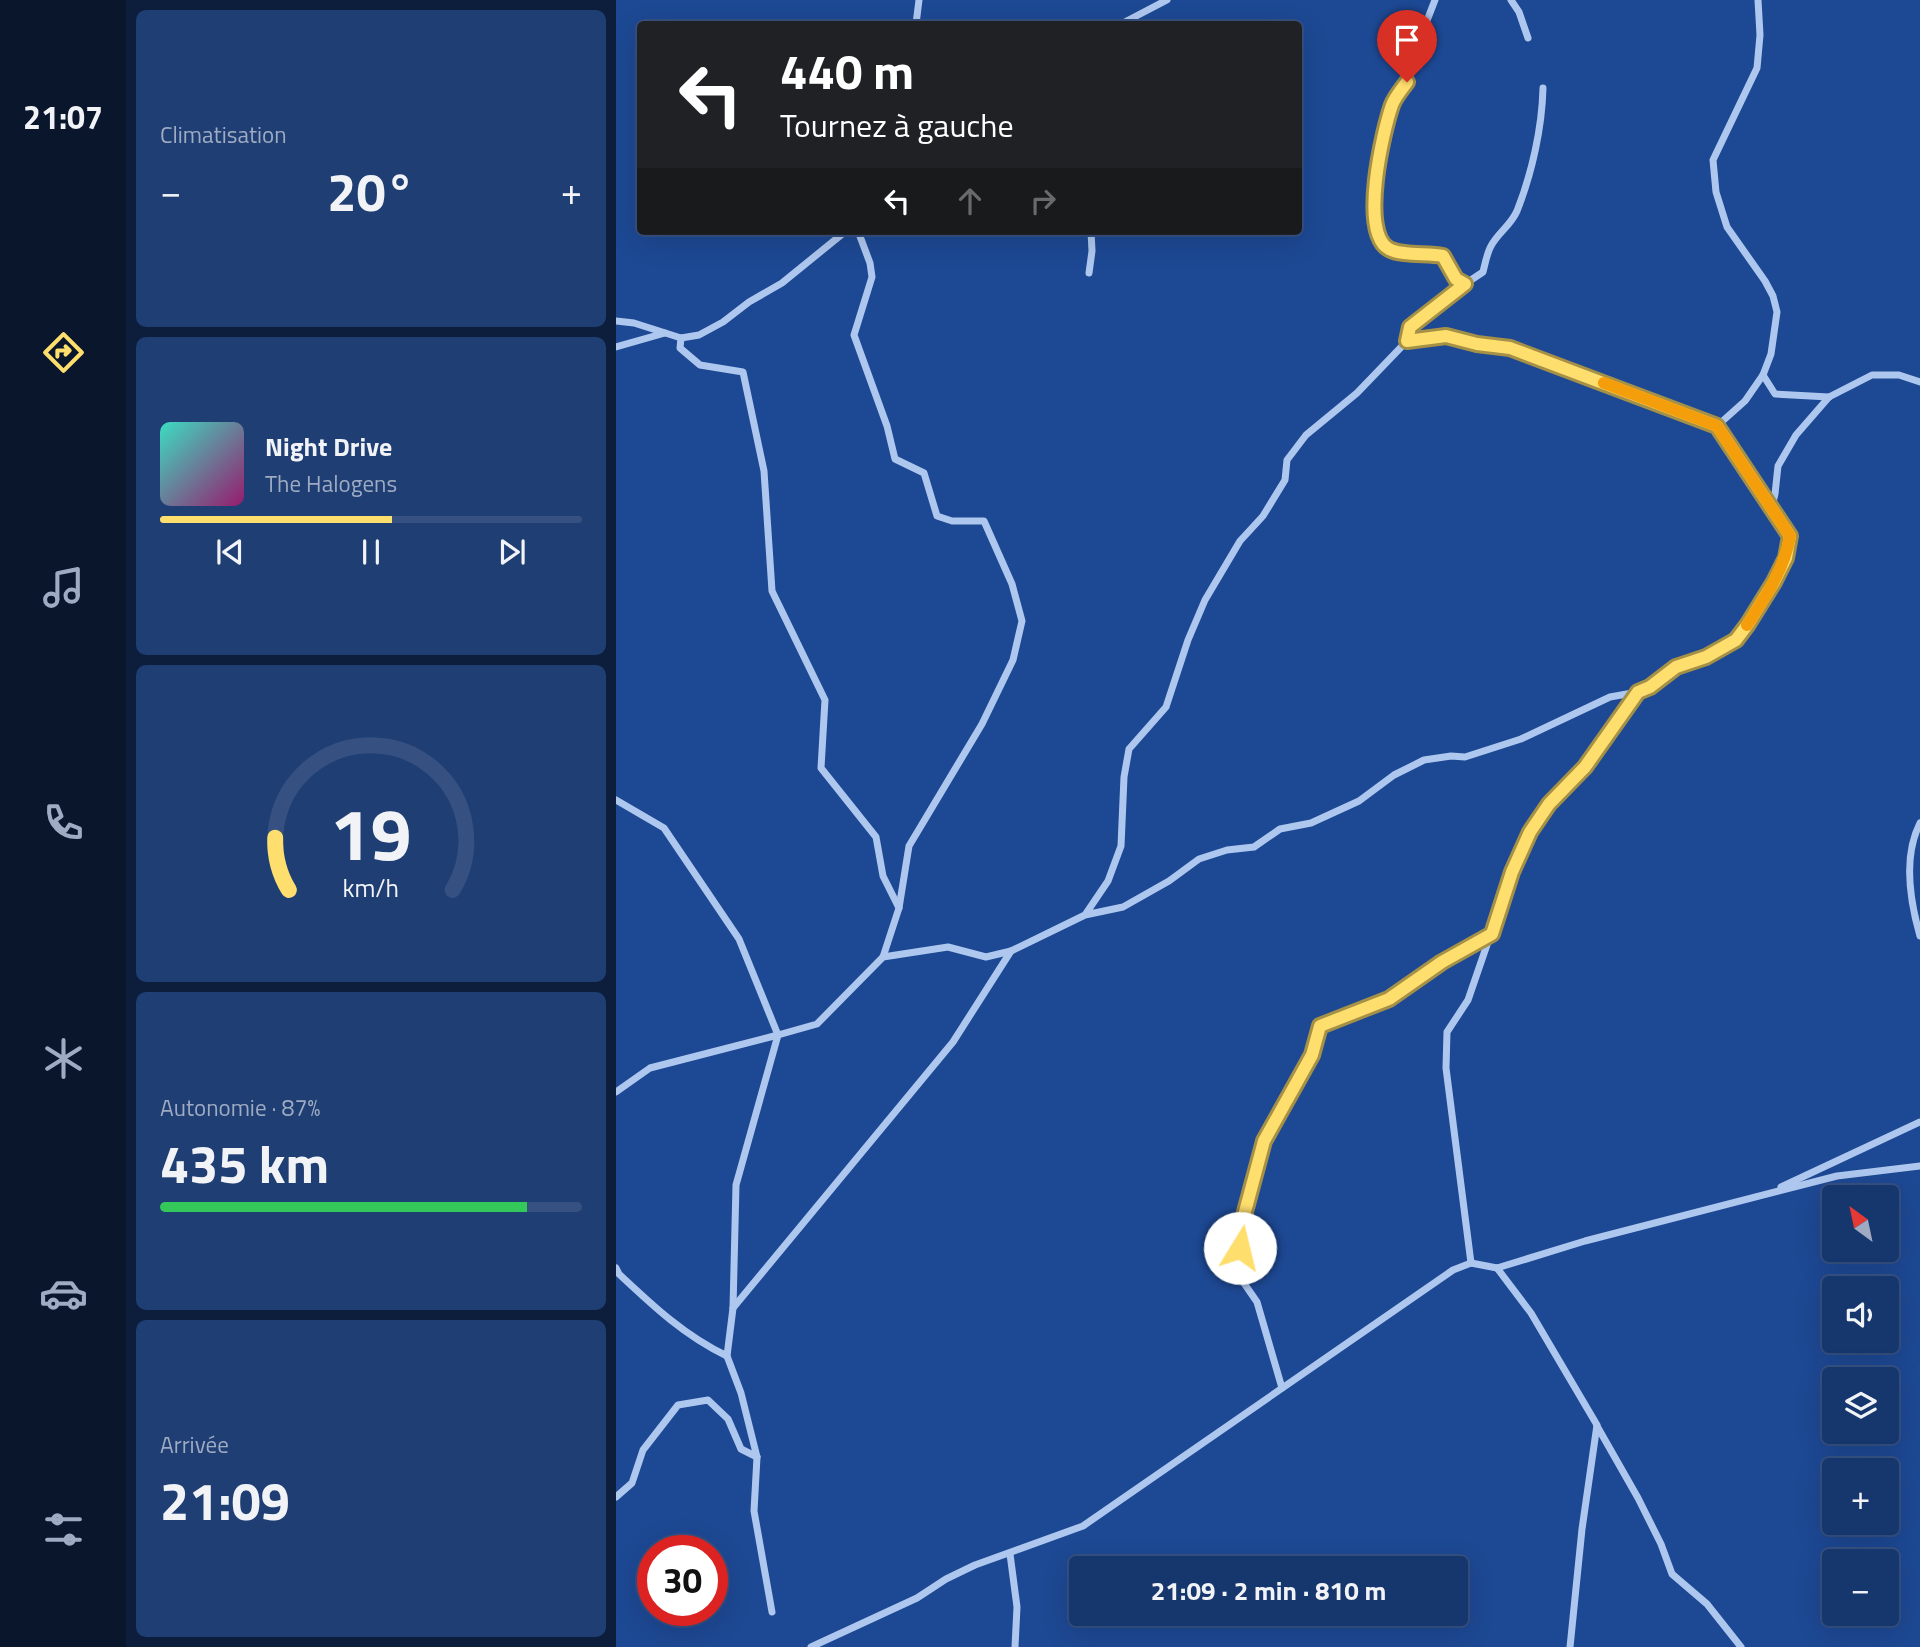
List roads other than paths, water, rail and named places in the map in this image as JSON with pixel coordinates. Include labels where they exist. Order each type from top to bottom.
[{"type":"street","points":[[916,21],[919,0]]},
{"type":"street","points":[[1127,21],[1167,0]]},
{"type":"street","points":[[1435,0],[1421,36],[1418,57],[1407,82],[1393,102],[1377,175],[1374,220],[1378,237],[1389,248],[1443,256],[1456,279],[1465,284]]},
{"type":"street","points":[[1511,0],[1519,12],[1528,38]]},
{"type":"street","points":[[1717,426],[1745,401],[1763,375],[1771,354],[1777,312],[1773,296],[1754,262],[1727,227],[1716,192],[1713,160],[1757,68],[1760,35],[1758,0]]},
{"type":"street","points":[[1085,915],[1108,881],[1121,846],[1124,777],[1129,749],[1166,707],[1188,640],[1205,600],[1240,541],[1263,516],[1285,480],[1287,460],[1306,435],[1357,393],[1407,341],[1410,327],[1483,272],[1491,246],[1516,212],[1536,154],[1543,88]]},
{"type":"street","points":[[616,321],[634,323],[681,338],[699,335],[723,323],[748,302],[782,283],[841,235]]},
{"type":"street","points":[[616,1092],[650,1068],[817,1024],[883,957],[899,908],[909,846],[982,724],[1013,660],[1022,621],[1013,584],[984,521],[953,521],[937,516],[925,472],[895,459],[887,426],[854,335],[872,277],[860,235]]},
{"type":"street","points":[[1089,273],[1091,235]]},
{"type":"street","points":[[616,347],[666,333]]},
{"type":"street","points":[[883,957],[948,947],[986,957],[1012,951],[1085,915],[1123,907],[1169,881],[1199,859],[1227,850],[1254,847],[1280,829],[1311,823],[1334,813],[1359,801],[1394,775],[1424,760],[1465,757],[1546,729],[1610,697],[1650,687],[1676,667],[1706,657],[1736,640],[1786,558],[1790,536],[1717,426],[1510,348],[1477,344],[1446,336],[1407,341]]},
{"type":"street","points":[[681,338],[680,348],[700,365],[743,372],[764,471],[772,591],[825,700],[821,768],[876,837],[883,876],[899,908]]},
{"type":"street","points":[[1763,375],[1774,394],[1829,397]]},
{"type":"street","points":[[1771,510],[1778,466],[1797,435],[1829,397],[1872,375],[1899,375],[1920,382]]},
{"type":"street","points":[[1471,1262],[1446,1068],[1447,1032],[1468,1000],[1512,872],[1530,832],[1549,804],[1585,767],[1638,692]]},
{"type":"street","points":[[616,800],[664,828],[739,939],[778,1035],[736,1185],[733,1308],[727,1356],[741,1393],[757,1457],[754,1511],[772,1612]]},
{"type":"street","points":[[1920,823],[1910,863],[1920,936]]},
{"type":"street","points":[[1282,1388],[1257,1302],[1237,1273],[1242,1223],[1264,1141],[1312,1055],[1320,1026],[1389,999],[1442,962],[1492,934]]},
{"type":"street","points":[[733,1308],[953,1042],[1012,951]]},
{"type":"street","points":[[1763,1195],[1920,1122]]},
{"type":"street","points":[[811,1647],[917,1598],[946,1579],[975,1565],[1083,1526],[1452,1270],[1471,1262],[1497,1268],[1585,1241],[1837,1176],[1920,1166]]},
{"type":"street","points":[[616,1268],[619,1274],[663,1315],[702,1344],[727,1356]]},
{"type":"street","points":[[1497,1268],[1531,1313],[1597,1425],[1638,1498],[1661,1544],[1672,1574],[1707,1604],[1741,1647]]},
{"type":"street","points":[[616,1497],[632,1483],[643,1450],[678,1405],[708,1400],[728,1419],[741,1449],[757,1457]]},
{"type":"street","points":[[1570,1647],[1597,1425]]},
{"type":"street","points":[[1010,1554],[1017,1607],[1015,1647]]}]
